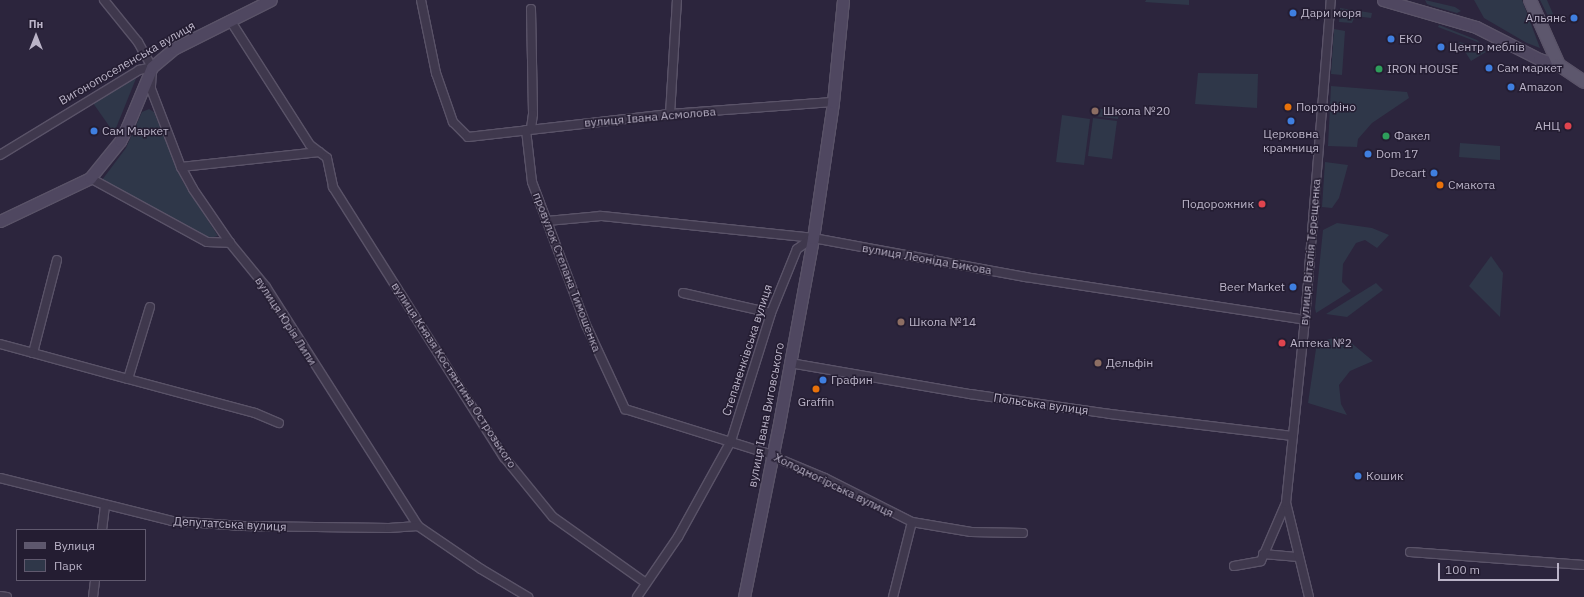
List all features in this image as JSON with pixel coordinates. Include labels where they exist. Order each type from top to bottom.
[{"type":"main road","name":"Вигонопоселенська вулиця","points":[[152,67],[175,48],[271,0]]},
{"type":"main road","points":[[813,238],[833,102],[842,0]]},
{"type":"main road","points":[[1383,0],[1476,27],[1539,59],[1559,65],[1584,82]]},
{"type":"main road","points":[[1530,0],[1559,65]]},
{"type":"main road","points":[[0,221],[90,178],[120,141],[152,67]]},
{"type":"main road","name":"вулиця Івана Виговського","points":[[744,597],[773,455],[813,238]]},
{"type":"street","points":[[104,0],[138,42],[152,67]]},
{"type":"street","name":"вулиця Івана Асмолова","points":[[421,0],[436,73],[453,122],[468,137],[670,114],[833,102]]},
{"type":"street","points":[[670,114],[677,0]]},
{"type":"street","name":"вулиця Віталія Терещенка","points":[[1263,554],[1286,503],[1305,320],[1331,0]]},
{"type":"street","name":"провулок Степана Тимошенка","points":[[531,9],[533,114],[528,129],[532,182],[586,325],[625,409]]},
{"type":"street","name":"вулиця Князя Костянтина Острозького","points":[[230,20],[310,145],[326,158],[333,186],[504,456],[554,517],[646,583]]},
{"type":"street","name":"Вигонопоселенська вулиця","points":[[0,155],[138,70],[152,67]]},
{"type":"street","name":"вулиця Юрія Липи","points":[[152,67],[151,88],[181,167],[193,190],[230,243],[266,287],[418,526],[481,569],[528,597]]},
{"type":"street","points":[[181,167],[319,152]]},
{"type":"street","points":[[90,178],[208,242],[230,243]]},
{"type":"street","name":"вулиця Леоніда Бикова","points":[[547,221],[601,216],[813,238],[1031,278],[1305,320]]},
{"type":"street","name":"Степаненківська вулиця","points":[[636,597],[678,536],[731,441],[771,313],[797,249],[813,238]]},
{"type":"street","points":[[33,353],[57,260]]},
{"type":"street","points":[[683,293],[771,313]]},
{"type":"street","points":[[128,379],[150,307]]},
{"type":"street","points":[[0,344],[255,413],[279,423]]},
{"type":"street","name":"Польська вулиця","points":[[790,363],[977,395],[1110,414],[1293,436]]},
{"type":"street","name":"Холодногірська вулиця","points":[[625,409],[773,455],[825,478],[912,522],[971,532],[1023,533]]},
{"type":"street","name":"Депутатська вулиця","points":[[0,478],[172,522],[235,526],[388,528],[418,526]]},
{"type":"street","name":"вулиця Віталія Терещенка","points":[[1286,503],[1309,597]]},
{"type":"street","points":[[102,529],[105,505]]},
{"type":"street","points":[[893,597],[912,522]]},
{"type":"street","points":[[1410,552],[1584,565]]},
{"type":"street","points":[[1234,566],[1261,561],[1263,554],[1299,557]]},
{"type":"street","points":[[93,597],[95,581]]},
{"type":"street","points":[[0,596],[8,597]]},
{"type":"green space","points":[[1146,0],[1189,0],[1189,5],[1145,2]]},
{"type":"green space","points":[[1425,0],[1455,7],[1461,11],[1457,13],[1432,6],[1427,4]]},
{"type":"green space","points":[[1474,0],[1522,0],[1540,48],[1527,43],[1484,18]]},
{"type":"green space","points":[[1540,0],[1547,0],[1553,14],[1550,20]]},
{"type":"green space","points":[[1340,8],[1372,13],[1371,18],[1355,16],[1352,23],[1339,22]]},
{"type":"green space","points":[[1439,25],[1477,40],[1480,43],[1438,27]]},
{"type":"green space","points":[[1334,29],[1345,31],[1342,75],[1331,74]]},
{"type":"green space","points":[[1459,42],[1476,46],[1486,52],[1471,61]]},
{"type":"green space","points":[[1198,73],[1258,74],[1257,108],[1195,104]]},
{"type":"green space","points":[[137,76],[114,133],[93,103]]},
{"type":"green space","points":[[1331,86],[1407,92],[1409,98],[1372,123],[1358,139],[1357,147],[1328,146]]},
{"type":"green space","points":[[1095,108],[1119,111],[1118,119],[1094,116]]},
{"type":"green space","points":[[149,109],[154,112],[183,182],[218,236],[209,238],[102,180],[126,148],[142,112]]},
{"type":"green space","points":[[1062,115],[1090,119],[1084,165],[1056,162]]},
{"type":"green space","points":[[1093,118],[1117,121],[1112,159],[1088,156]]},
{"type":"green space","points":[[1460,143],[1500,146],[1500,160],[1459,157]]},
{"type":"green space","points":[[1325,162],[1348,165],[1339,198],[1332,208],[1322,207]]},
{"type":"green space","points":[[1337,223],[1372,228],[1389,235],[1377,248],[1365,240],[1356,243],[1343,264],[1342,282],[1351,291],[1316,313],[1315,308],[1323,230]]},
{"type":"green space","points":[[1491,256],[1503,273],[1500,317],[1469,286]]},
{"type":"green space","points":[[1376,283],[1383,290],[1347,317],[1326,314]]},
{"type":"green space","points":[[1338,337],[1349,341],[1373,361],[1350,371],[1339,385],[1341,404],[1347,415],[1308,403],[1317,342]]},
{"type":"place","name":"Дари моря","points":[[1293,13]]},
{"type":"place","name":"Альянс","points":[[1574,18]]},
{"type":"place","name":"ЕКО","points":[[1391,39]]},
{"type":"place","name":"Центр меблів","points":[[1441,47]]},
{"type":"place","name":"Сам маркет","points":[[1489,68]]},
{"type":"place","name":"IRON HOUSE","points":[[1379,69]]},
{"type":"place","name":"Amazon","points":[[1511,87]]},
{"type":"place","name":"Портофіно","points":[[1288,107]]},
{"type":"place","name":"Школа №20","points":[[1095,111]]},
{"type":"place","name":"Церковна крамниця","points":[[1291,121]]},
{"type":"place","name":"АНЦ","points":[[1568,126]]},
{"type":"place","name":"Сам Маркет","points":[[94,131]]},
{"type":"place","name":"Факел","points":[[1386,136]]},
{"type":"place","name":"Dom 17","points":[[1368,154]]},
{"type":"place","name":"Decart","points":[[1434,173]]},
{"type":"place","name":"Смакота","points":[[1440,185]]},
{"type":"place","name":"Подорожник","points":[[1262,204]]},
{"type":"place","name":"Beer Market","points":[[1293,287]]},
{"type":"place","name":"Школа №14","points":[[901,322]]},
{"type":"place","name":"Аптека №2","points":[[1282,343]]},
{"type":"place","name":"Дельфін","points":[[1098,363]]},
{"type":"place","name":"Графин","points":[[823,380]]},
{"type":"place","name":"Graffin","points":[[816,389]]},
{"type":"place","name":"Кошик","points":[[1358,476]]}]
